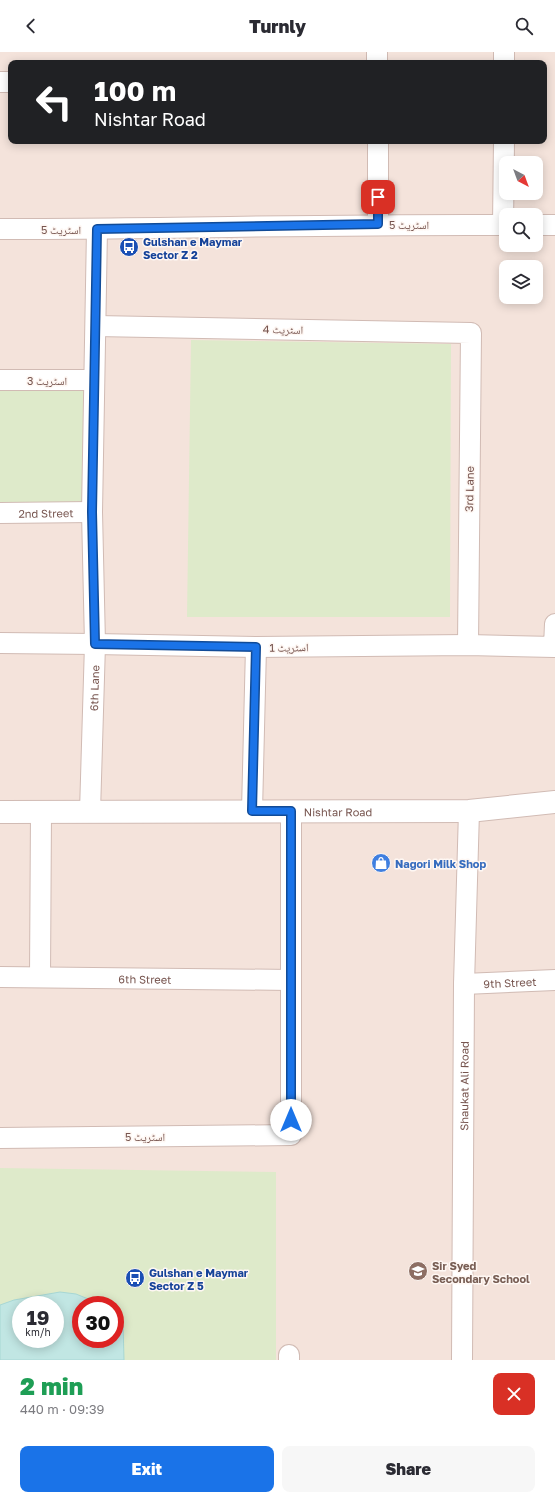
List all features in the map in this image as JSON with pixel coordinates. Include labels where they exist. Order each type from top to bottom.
[{"type":"street","points":[[378,144],[378,224]]},
{"type":"street","points":[[504,144],[504,208]]},
{"type":"street","name":"اسٹریٹ 5","points":[[0,229],[97,229],[378,224],[499,225]]},
{"type":"street","points":[[543,225],[555,225]]},
{"type":"street","name":"6th Lane","points":[[90,812],[95,644],[92,512],[97,229]]},
{"type":"street","name":"اسٹریٹ 4","points":[[96,326],[471,333]]},
{"type":"street","name":"3rd Lane","points":[[468,645],[471,333]]},
{"type":"street","name":"اسٹریٹ 3","points":[[0,380],[94,380]]},
{"type":"street","name":"2nd Street","points":[[0,513],[92,512]]},
{"type":"street","points":[[554,647],[555,624]]},
{"type":"street","name":"اسٹریٹ 1","points":[[0,643],[256,647],[468,645],[554,647]]},
{"type":"street","points":[[252,811],[256,647]]},
{"type":"street","name":"Nishtar Road","points":[[0,812],[469,811],[555,802]]},
{"type":"street","points":[[291,811],[291,980]]},
{"type":"street","name":"Shaukat Ali Road","points":[[462,1360],[464,984],[469,811]]},
{"type":"street","points":[[40,978],[41,812]]},
{"type":"street","name":"6th Street","points":[[0,977],[291,980]]},
{"type":"street","name":"اسٹریٹ 5","points":[[0,1138],[291,1135],[291,980]]},
{"type":"street","name":"9th Street","points":[[464,984],[555,980]]},
{"type":"shaded area","points":[[0,52],[555,52],[555,1360],[0,1360]]},
{"type":"green space","points":[[191,340],[451,344],[450,617],[187,617]]},
{"type":"green space","points":[[85,389],[83,505],[0,505],[0,390]]},
{"type":"green space","points":[[0,1168],[276,1172],[276,1360],[0,1360]]},
{"type":"water","points":[[60,1292],[81,1296],[72,1296],[72,1348],[124,1348],[124,1360],[0,1360],[0,1305],[12,1301],[12,1348],[64,1348],[64,1296],[37,1296]]},
{"type":"place","name":"Gulshan e Maymar Sector Z 2","points":[[129,247]]},
{"type":"place","name":"Nagori Milk Shop","points":[[381,863]]},
{"type":"place","name":"Sir Syed Secondary School","points":[[418,1271]]},
{"type":"place","name":"Gulshan e Maymar Sector Z 5","points":[[135,1278]]},
{"type":"route","points":[[291,1120],[291,811],[252,811],[256,647],[95,644],[92,512],[97,229],[378,224],[378,197]]}]
